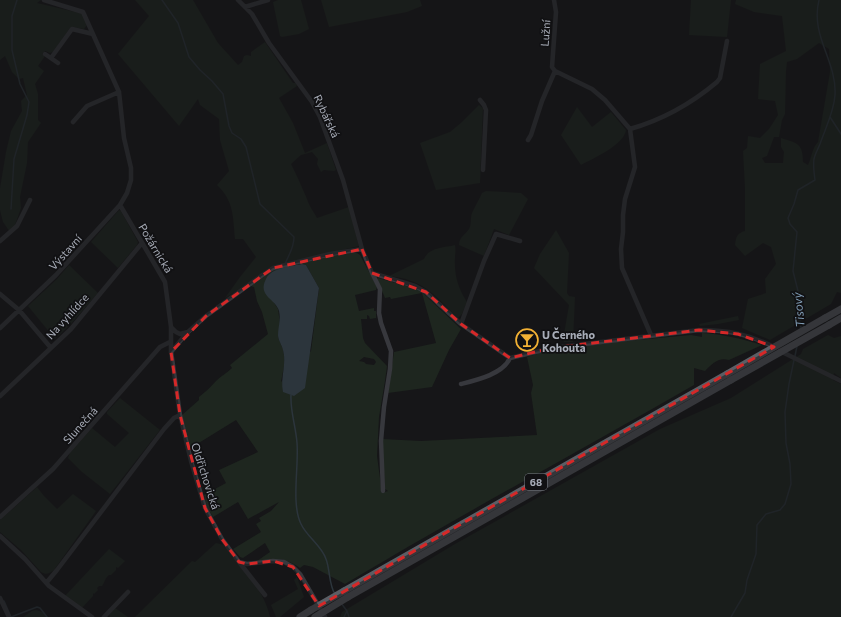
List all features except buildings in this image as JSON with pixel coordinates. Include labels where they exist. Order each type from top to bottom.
[{"type":"highway","name":"68","points":[[827,322],[841,309]]},
{"type":"highway","name":"68","points":[[300,617],[314,615],[346,594],[729,377],[827,322],[841,318]]},
{"type":"street","name":"Rybářská","points":[[238,0],[252,14],[269,43],[312,102],[320,118],[343,180],[364,256],[380,290],[380,323],[391,351],[390,369],[380,440],[383,491]]},
{"type":"street","points":[[245,7],[268,0]]},
{"type":"street","name":"Lužní","points":[[528,140],[532,135],[553,69],[556,12],[554,0]]},
{"type":"street","points":[[46,1],[84,12],[119,92],[87,106],[73,122]]},
{"type":"street","points":[[51,58],[72,29],[93,34]]},
{"type":"street","points":[[630,128],[643,125],[681,107],[704,93],[717,82],[720,78],[727,42]]},
{"type":"street","points":[[45,54],[58,63]]},
{"type":"street","points":[[553,69],[592,89],[605,100],[630,128],[635,167],[625,199],[621,262],[632,293],[651,335]]},
{"type":"street","name":"Výstavní","points":[[0,328],[56,275],[120,205],[127,193],[132,180],[131,168],[124,138],[119,92]]},
{"type":"street","points":[[480,100],[486,110],[483,170]]},
{"type":"street","points":[[0,241],[17,226],[30,200]]},
{"type":"street","name":"Požárnická","points":[[120,205],[165,282],[171,327],[171,352]]},
{"type":"street","points":[[461,324],[484,261],[496,234],[520,240]]},
{"type":"street","name":"Na vyhlídce","points":[[0,396],[71,329],[142,243]]},
{"type":"street","points":[[171,352],[188,332],[228,300],[273,268],[297,261],[362,249]]},
{"type":"street","points":[[372,273],[415,286],[426,292],[461,324],[510,358]]},
{"type":"street","points":[[0,294],[19,310],[52,348]]},
{"type":"street","points":[[171,327],[180,334],[188,332]]},
{"type":"street","points":[[461,384],[484,378],[505,366],[510,358],[552,348],[700,330],[722,330],[762,341],[841,381]]},
{"type":"street","name":"Slunečná","points":[[0,517],[53,469],[160,347],[170,342]]},
{"type":"street","name":"Oldřichovická","points":[[171,352],[180,415],[191,461],[205,508],[222,539],[265,595]]},
{"type":"street","points":[[47,582],[164,429],[174,418],[180,415]]},
{"type":"street","points":[[0,536],[25,559],[49,586],[92,617]]},
{"type":"street","points":[[239,562],[247,564],[273,561],[284,562],[293,567],[300,574],[325,617]]},
{"type":"street","points":[[104,617],[128,592]]},
{"type":"street","points":[[0,598],[9,617]]},
{"type":"highlighted area","points":[[362,249],[372,273],[426,292],[461,324],[510,358],[552,348],[699,330],[738,334],[774,347],[440,536],[319,606],[293,567],[273,561],[247,564],[239,562],[222,539],[205,508],[180,415],[171,352],[206,316],[273,268]]},
{"type":"shaded area","points":[[0,0],[41,0],[37,3],[80,13],[83,15],[87,25],[84,29],[71,27],[53,52],[50,53],[45,51],[42,54],[45,56],[38,66],[44,71],[35,84],[38,94],[38,120],[41,123],[28,142],[27,163],[20,197],[21,208],[15,225],[10,232],[3,222],[0,210],[0,188],[11,131],[22,111],[21,101],[27,95],[23,78],[19,79],[12,72],[5,56],[0,60]]},
{"type":"shaded area","points":[[135,0],[193,0],[218,43],[238,65],[242,62],[244,56],[251,56],[251,52],[265,42],[293,83],[296,83],[297,86],[279,98],[293,123],[305,153],[327,143],[336,170],[324,170],[321,172],[317,164],[318,159],[312,152],[301,155],[291,164],[317,218],[349,207],[359,246],[337,251],[340,255],[350,252],[360,255],[377,287],[376,290],[355,295],[359,311],[374,308],[374,311],[376,311],[376,318],[370,319],[367,315],[367,319],[361,319],[363,338],[365,343],[387,366],[379,417],[377,456],[382,493],[388,491],[385,489],[382,439],[421,441],[537,435],[531,393],[533,385],[527,357],[550,350],[605,343],[691,335],[702,337],[702,333],[732,337],[762,345],[729,360],[718,360],[705,371],[694,368],[694,385],[432,533],[345,584],[313,567],[304,565],[300,568],[288,561],[283,560],[257,561],[270,552],[265,543],[243,558],[240,557],[233,549],[261,532],[256,524],[261,521],[259,518],[271,511],[279,502],[248,519],[238,502],[213,517],[207,507],[204,495],[226,483],[219,470],[258,452],[236,420],[189,449],[182,415],[199,400],[199,397],[216,381],[232,368],[230,365],[268,334],[254,287],[247,285],[225,298],[256,257],[243,239],[235,239],[230,203],[223,191],[217,185],[229,171],[220,140],[219,119],[200,105],[198,99],[179,126],[118,54],[149,16]],"holes":[[[301,264],[306,265],[319,288],[311,351],[281,382],[285,361],[283,349],[278,337],[280,323],[278,309],[273,301],[285,267]],[[364,357],[374,359],[376,362],[374,365],[359,361]]]},
{"type":"shaded area","points":[[278,0],[301,0],[309,29],[299,34],[282,37],[280,36],[273,2]]},
{"type":"shaded area","points":[[321,0],[420,0],[422,6],[407,12],[329,27]]},
{"type":"shaded area","points":[[691,0],[731,0],[727,37],[689,35]]},
{"type":"shaded area","points":[[736,0],[841,0],[841,293],[837,292],[831,304],[770,340],[742,328],[748,299],[766,293],[765,279],[776,264],[771,247],[763,243],[745,256],[735,245],[737,236],[745,231],[743,151],[747,148],[748,136],[760,138],[769,129],[778,115],[775,101],[758,99],[760,64],[786,51],[782,16],[754,12],[735,4]],"holes":[[[819,43],[829,49],[830,72],[818,142],[814,147],[808,165],[803,162],[800,147],[791,141],[781,138],[781,147],[784,152],[783,163],[765,163],[762,158],[767,156],[774,137],[779,137],[782,120],[785,114],[787,62],[797,59]]]},
{"type":"shaded area","points":[[479,105],[483,108],[480,183],[436,190],[420,143],[450,132]]},
{"type":"shaded area","points":[[577,107],[592,127],[611,112],[626,130],[624,136],[614,146],[581,165],[561,135]]},
{"type":"shaded area","points":[[486,191],[521,193],[528,199],[509,235],[494,229],[484,256],[459,245],[459,242],[470,227],[471,215],[474,208],[482,193]]},
{"type":"shaded area","points":[[119,210],[121,211],[138,242],[118,268],[91,242]]},
{"type":"shaded area","points":[[556,230],[569,253],[567,293],[569,296],[575,297],[573,342],[564,342],[563,340],[569,305],[534,268],[540,254]]},
{"type":"shaded area","points":[[455,245],[456,276],[461,292],[467,302],[462,314],[458,318],[424,287],[408,280],[389,276],[424,259],[429,252],[433,250]]},
{"type":"shaded area","points":[[302,264],[306,265],[319,288],[305,388],[294,396],[283,392],[282,381],[284,355],[278,337],[280,317],[279,311],[265,293],[264,285],[268,275],[272,272],[281,268]]},
{"type":"shaded area","points":[[69,265],[98,293],[71,324],[55,339],[28,306],[57,279]]},
{"type":"shaded area","points":[[378,278],[417,289],[423,293],[461,329],[449,350],[432,387],[388,393],[394,352],[436,343],[422,293],[391,299],[390,297],[385,298],[377,279]]},
{"type":"shaded area","points":[[738,316],[739,320],[700,326],[699,324]]},
{"type":"shaded area","points":[[828,335],[834,338],[841,336],[841,378],[834,373],[833,380],[841,384],[841,617],[340,617],[342,612],[455,544],[660,429],[731,398],[801,354],[803,349]]},
{"type":"shaded area","points":[[120,398],[160,430],[110,494],[82,472],[68,458],[70,452],[92,428],[115,447],[129,433],[107,414],[107,412]]},
{"type":"shaded area","points":[[37,487],[57,509],[73,494],[96,511],[54,570],[48,574],[41,572],[21,550],[0,532],[0,520]]},
{"type":"shaded area","points":[[216,543],[224,545],[251,579],[263,597],[270,617],[135,617],[192,561],[195,562]]},
{"type":"shaded area","points":[[109,549],[125,561],[118,568],[116,567],[116,570],[108,576],[102,586],[97,588],[98,590],[94,594],[93,593],[93,596],[81,609],[65,596]]},
{"type":"shaded area","points":[[297,577],[304,597],[280,617],[276,617],[271,605],[298,589],[294,580]]},
{"type":"shaded area","points":[[115,608],[128,617],[110,617],[109,615]]},
{"type":"shaded area","points":[[36,610],[42,612],[48,617],[23,617],[32,611]]},
{"type":"waterway","points":[[11,209],[14,159],[27,115],[29,102],[20,84],[12,50],[12,16],[17,0]]},
{"type":"waterway","points":[[162,0],[178,23],[189,57],[223,94],[229,126],[232,133],[241,139],[246,147],[260,204],[294,237],[292,248],[285,264]]},
{"type":"waterway","name":"Tisový","points":[[801,329],[798,291],[793,271],[797,232],[790,224],[788,218],[798,190],[815,180],[814,159],[831,114],[835,95],[835,83],[818,25],[817,13],[819,0]]},
{"type":"waterway","points":[[830,117],[841,134]]},
{"type":"waterway","name":"Tisový","points":[[795,356],[797,346]]},
{"type":"waterway","name":"Tisový","points":[[731,617],[745,593],[747,580],[756,554],[757,525],[766,514],[780,510],[785,504],[791,484],[790,464],[786,443],[785,412],[794,360]]},
{"type":"waterway","points":[[291,395],[291,407],[297,443],[296,506],[298,516],[304,529],[324,554],[335,594]]},
{"type":"waterway","points":[[4,601],[11,617]]},
{"type":"waterway","points":[[341,603],[347,611],[344,617]]},
{"type":"waterway","points":[[11,617],[37,607],[40,608],[47,617]]},
{"type":"waterway","points":[[347,611],[349,617]]},
{"type":"place","name":"U Černého Kohouta","points":[[527,340]]}]
